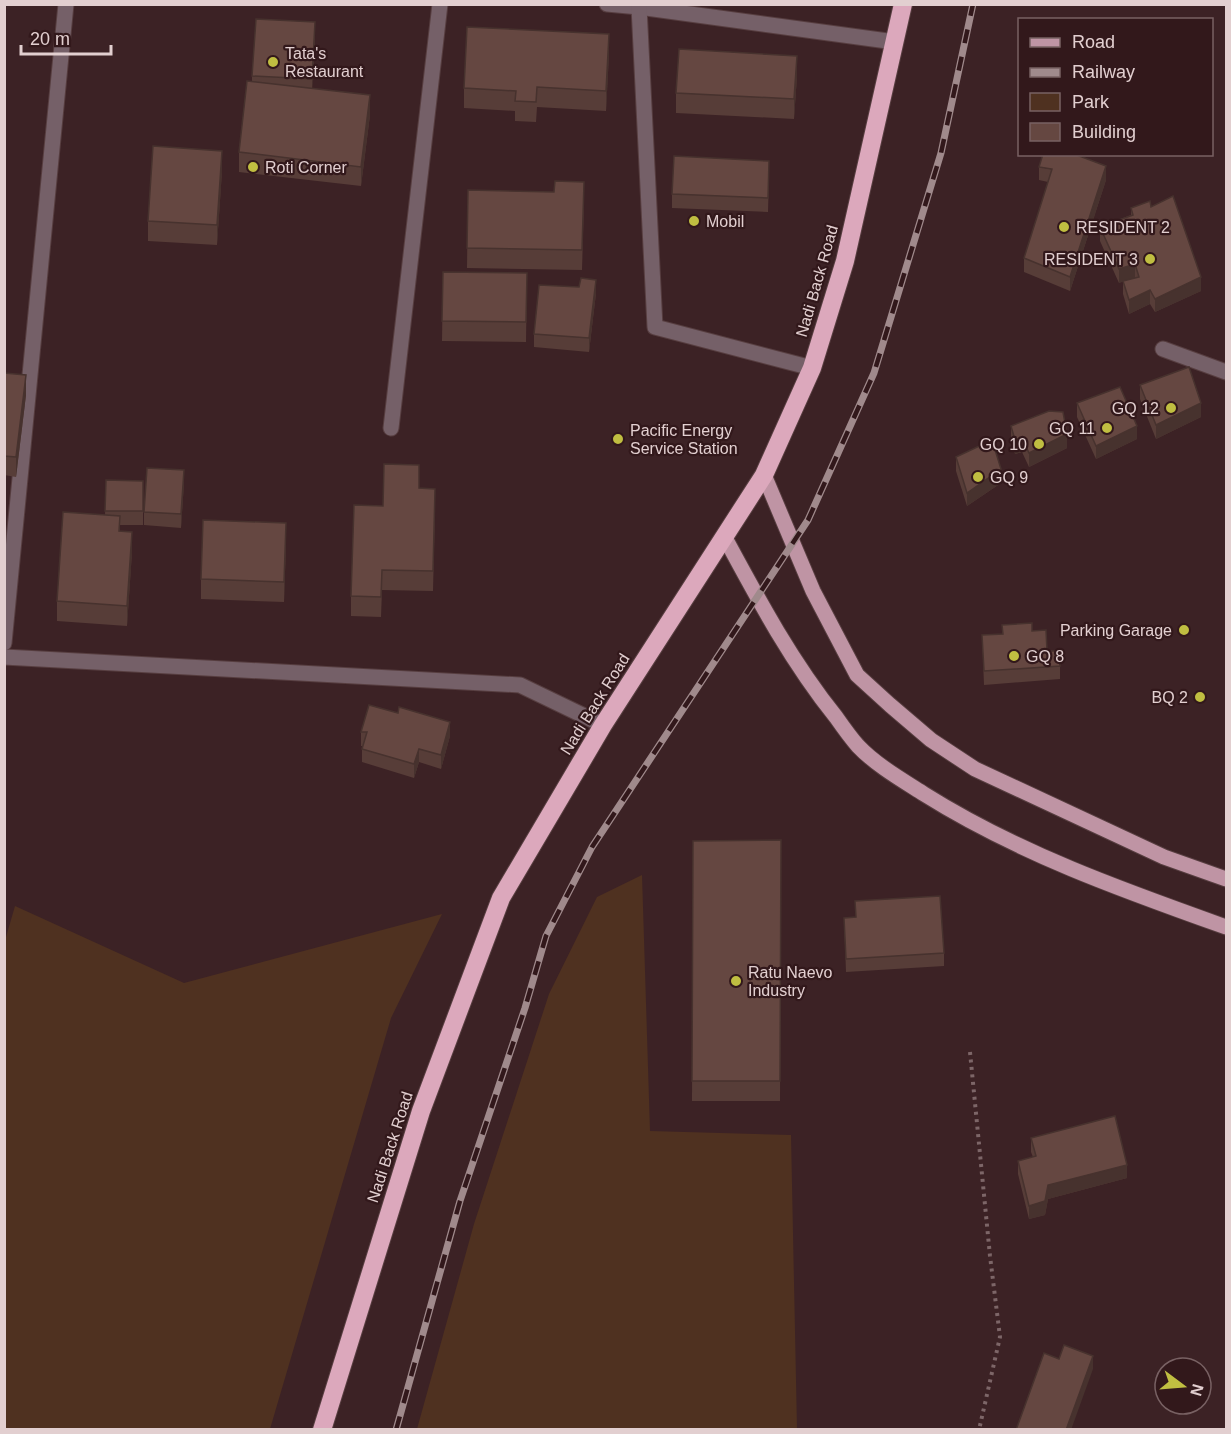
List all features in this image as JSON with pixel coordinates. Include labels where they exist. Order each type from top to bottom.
[{"type":"highway","name":"Nadi Back Road","points":[[322,1430],[421,1111],[501,898],[603,725],[764,475],[812,368],[845,261],[903,4]]},
{"type":"main road","points":[[764,475],[813,591],[857,675],[890,705],[931,740],[975,769],[1164,857],[1227,879]]},
{"type":"main road","points":[[724,536],[774,629],[817,694],[859,747],[901,779],[949,810],[1031,853],[1149,900],[1227,927]]},
{"type":"street","points":[[4,643],[66,4]]},
{"type":"street","points":[[391,428],[440,4]]},
{"type":"street","points":[[607,4],[895,42]]},
{"type":"street","points":[[639,7],[656,327],[812,368]]},
{"type":"street","points":[[1163,349],[1227,372]]},
{"type":"street","points":[[4,657],[520,685],[603,725]]},
{"type":"path","points":[[970,1052],[1000,1337],[980,1430]]},
{"type":"green space","points":[[642,875],[650,1131],[791,1135],[797,1429],[417,1429],[474,1224],[549,994],[597,897]]},
{"type":"green space","points":[[15,906],[184,983],[442,914],[391,1018],[270,1429],[5,1429],[4,944]]},
{"type":"building","points":[[256,19],[315,22],[312,79],[252,76]]},
{"type":"building","points":[[467,27],[609,34],[606,91],[537,87],[536,102],[515,101],[516,91],[464,88]]},
{"type":"building","points":[[679,49],[797,56],[794,99],[676,93]]},
{"type":"building","points":[[247,81],[370,95],[361,167],[239,152]]},
{"type":"building","points":[[153,146],[222,151],[217,225],[148,221]]},
{"type":"building","points":[[674,156],[769,161],[768,198],[672,194]]},
{"type":"building","name":"RESIDENT 2","points":[[1042,156],[1079,156],[1106,166],[1070,277],[1024,258],[1052,169],[1039,167]]},
{"type":"building","points":[[555,181],[584,182],[582,250],[467,248],[468,190],[554,192]]},
{"type":"building","name":"RESIDENT 3","points":[[1173,196],[1201,277],[1155,299],[1150,290],[1129,300],[1123,281],[1139,277],[1135,264],[1119,269],[1100,227],[1133,215],[1131,208],[1150,201],[1151,207]]},
{"type":"building","points":[[443,272],[527,273],[526,322],[442,321]]},
{"type":"building","points":[[581,278],[596,280],[589,338],[534,334],[539,285],[579,287]]},
{"type":"building","name":"GQ 12","points":[[1189,367],[1201,403],[1156,425],[1140,385]]},
{"type":"building","points":[[4,373],[26,375],[16,457],[4,456]]},
{"type":"building","name":"GQ 11","points":[[1120,387],[1137,426],[1096,446],[1077,403]]},
{"type":"building","points":[[1049,411],[1063,412],[1067,434],[1029,453],[1022,438],[1015,440],[1011,426]]},
{"type":"building","points":[[992,440],[1001,469],[967,493],[956,457]]},
{"type":"building","points":[[384,464],[419,465],[419,488],[435,489],[433,571],[382,570],[381,597],[351,596],[354,505],[383,506]]},
{"type":"building","points":[[147,468],[184,470],[181,514],[144,512]]},
{"type":"building","points":[[106,480],[143,481],[143,511],[105,511]]},
{"type":"building","points":[[63,512],[120,516],[119,531],[132,532],[127,606],[57,601]]},
{"type":"building","points":[[203,520],[286,523],[284,582],[201,579]]},
{"type":"building","name":"GQ 8","points":[[1032,623],[1032,631],[1046,630],[1047,651],[1059,651],[1060,666],[984,671],[982,635],[1003,634],[1002,625]]},
{"type":"building","points":[[369,705],[398,713],[399,707],[450,722],[441,755],[419,749],[414,764],[362,749],[367,732],[361,732]]},
{"type":"building","name":"Ratu Naevo Industry","points":[[781,840],[780,1081],[692,1081],[693,841]]},
{"type":"building","points":[[940,896],[944,953],[846,959],[844,918],[856,917],[855,901]]},
{"type":"building","points":[[1115,1116],[1127,1165],[1048,1185],[1045,1201],[1029,1206],[1018,1161],[1036,1156],[1031,1138]]},
{"type":"building","points":[[1064,1345],[1093,1356],[1066,1430],[1016,1430],[1044,1353],[1059,1359]]},
{"type":"railway","points":[[396,1430],[460,1201],[525,1008],[546,936],[592,847],[808,520],[874,373],[941,153],[973,4]]},
{"type":"place","name":"Tata's Restaurant","points":[[273,62]]},
{"type":"place","name":"Roti Corner","points":[[253,167]]},
{"type":"place","name":"Mobil","points":[[694,221]]},
{"type":"place","name":"RESIDENT 2","points":[[1064,227]]},
{"type":"place","name":"RESIDENT 3","points":[[1150,259]]},
{"type":"place","name":"GQ 12","points":[[1171,408]]},
{"type":"place","name":"GQ 11","points":[[1107,428]]},
{"type":"place","name":"Pacific Energy Service Station","points":[[618,439]]},
{"type":"place","name":"GQ 10","points":[[1039,444]]},
{"type":"place","name":"GQ 9","points":[[978,477]]},
{"type":"place","name":"Parking Garage","points":[[1184,630]]},
{"type":"place","name":"GQ 8","points":[[1014,656]]},
{"type":"place","name":"BQ 2","points":[[1200,697]]},
{"type":"place","name":"Ratu Naevo Industry","points":[[736,981]]}]
